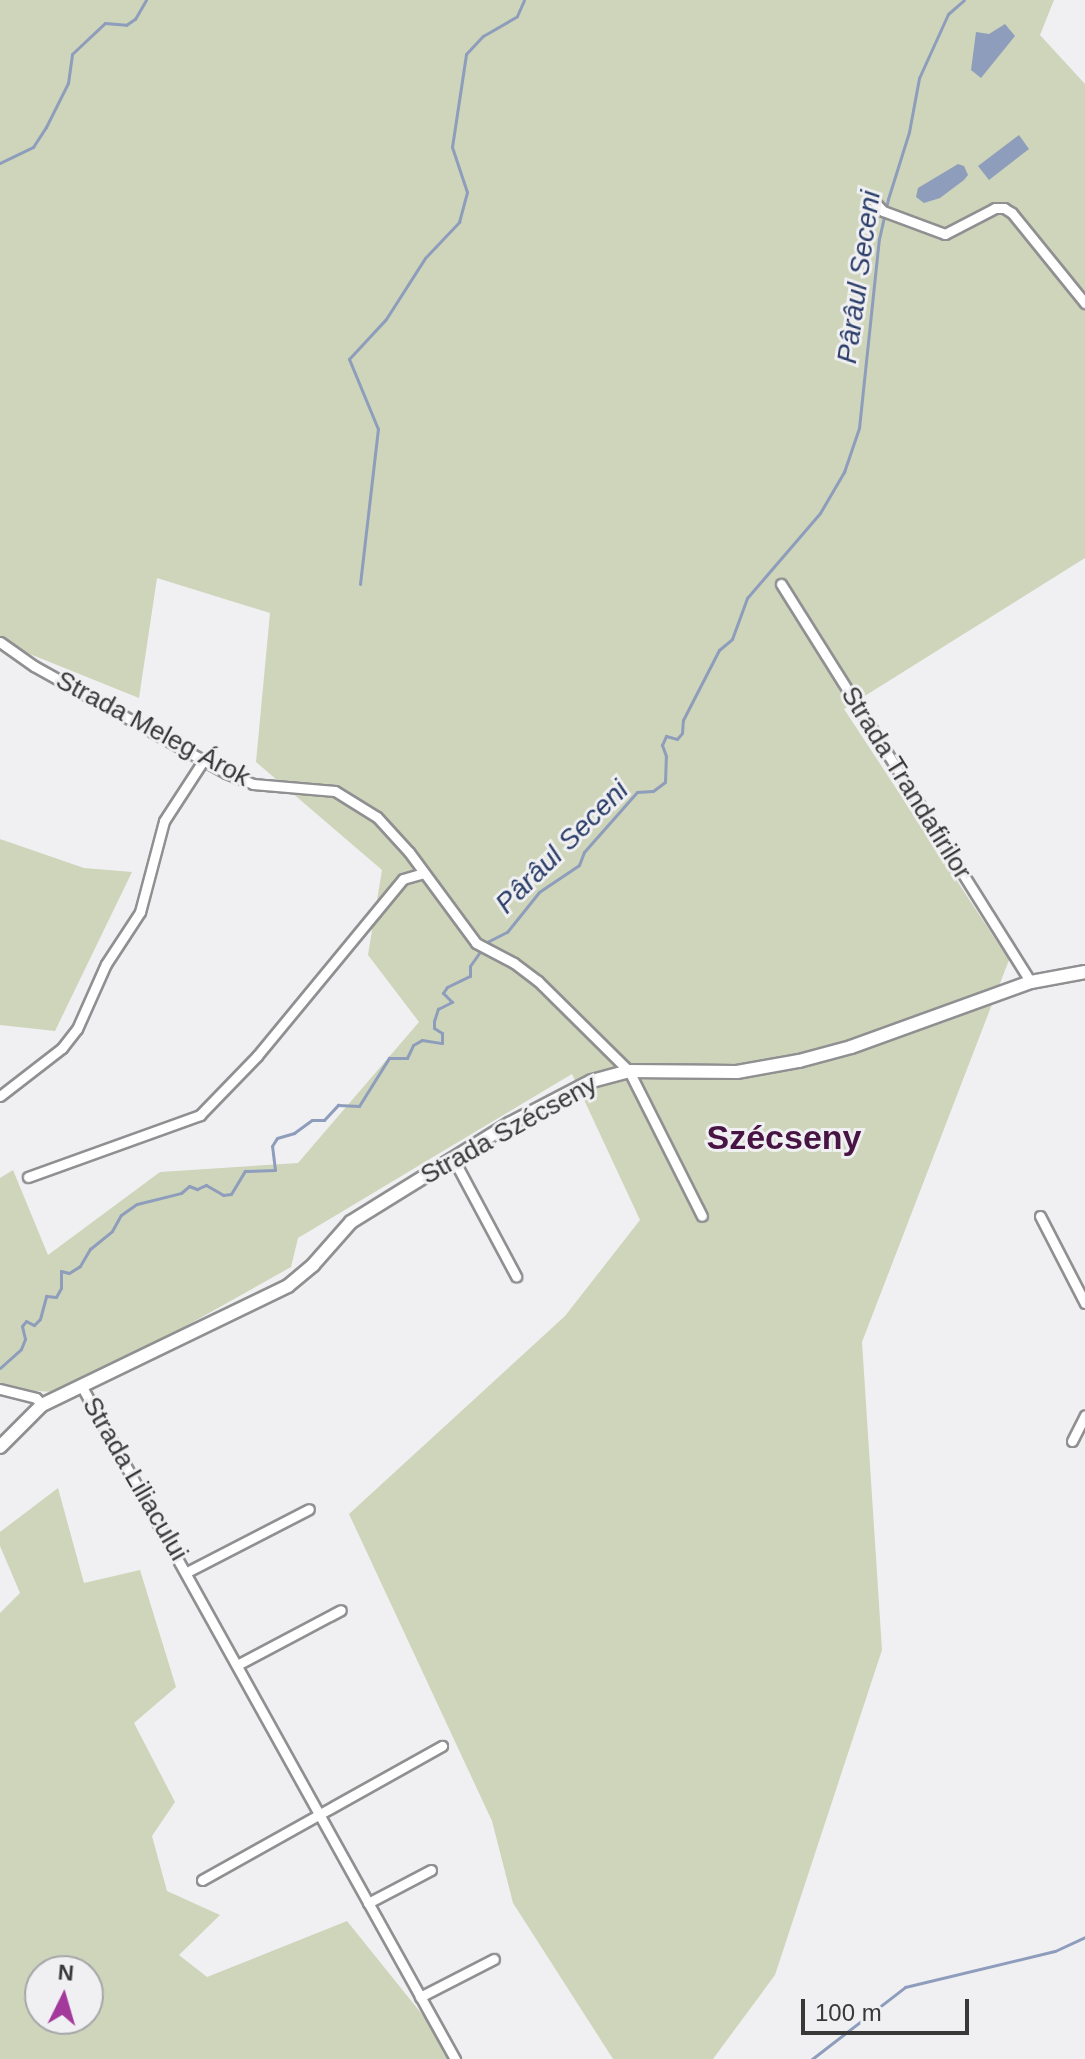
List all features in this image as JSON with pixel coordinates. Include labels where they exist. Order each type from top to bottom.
[{"type":"street","points":[[873,200],[886,212],[950,234],[995,208],[1004,208],[1012,213],[1085,303]]},
{"type":"street","name":"Strada Trandafirilor","points":[[781,584],[1031,982]]},
{"type":"street","name":"Strada Meleg Árok","points":[[0,642],[34,666],[203,761],[253,784],[317,787],[348,797],[377,817],[424,873],[460,926],[484,948],[514,963],[538,981],[629,1071],[702,1216]]},
{"type":"street","points":[[0,1096],[62,1048],[77,1029],[106,964],[140,912],[164,821],[203,761]]},
{"type":"street","points":[[28,1177],[200,1115],[257,1056],[403,879],[424,873]]},
{"type":"street","name":"Strada Szécseny","points":[[0,1447],[42,1405],[288,1286],[313,1265],[344,1226],[509,1124],[592,1081],[629,1071],[737,1072],[799,1061],[851,1047],[1031,982],[1085,972]]},
{"type":"street","points":[[454,1160],[516,1276]]},
{"type":"street","points":[[1040,1216],[1085,1303]]},
{"type":"street","name":"Strada Liliacului","points":[[82,1387],[239,1664],[455,2059]]},
{"type":"street","points":[[0,1389],[36,1398],[42,1405]]},
{"type":"street","points":[[1072,1441],[1085,1415]]},
{"type":"street","name":"Strada Liliacului","points":[[187,1572],[309,1509]]},
{"type":"street","points":[[239,1664],[341,1610]]},
{"type":"street","points":[[202,1880],[442,1746]]},
{"type":"street","points":[[368,1903],[431,1870]]},
{"type":"street","points":[[420,1997],[494,1959]]},
{"type":"green space","points":[[0,0],[1054,0],[1040,35],[1085,84],[1085,558],[844,709],[1009,960],[862,1342],[882,1650],[775,1975],[713,2059],[613,2059],[513,1903],[492,1821],[349,1514],[565,1316],[640,1220],[572,1074],[298,1238],[291,1267],[177,1331],[54,1392],[0,1389],[0,1178],[13,1170],[48,1255],[160,1172],[298,1163],[419,1022],[368,955],[382,870],[256,762],[270,613],[157,578],[139,698],[0,642]]},
{"type":"green space","points":[[0,839],[84,868],[132,872],[55,1031],[0,1025]]},
{"type":"green space","points":[[58,1488],[84,1583],[140,1570],[176,1687],[134,1723],[175,1802],[152,1836],[167,1891],[220,1915],[179,1955],[207,1977],[347,1921],[458,2059],[0,2059],[0,1613],[20,1593],[0,1546],[0,1532]]},
{"type":"water","points":[[1005,24],[1015,36],[981,78],[971,70],[976,32],[989,34]]},
{"type":"water","points":[[1019,135],[1029,149],[989,180],[978,166]]},
{"type":"water","points":[[958,164],[964,166],[968,175],[964,180],[940,198],[924,203],[916,197],[918,188]]},
{"type":"waterway","points":[[0,163],[33,147],[68,83],[72,54],[105,23],[126,25],[135,19],[146,0]]},
{"type":"waterway","points":[[360,584],[378,429],[349,359],[386,319],[425,258],[459,222],[467,192],[452,147],[466,54],[483,36],[517,16],[524,0]]},
{"type":"waterway","name":"Pârâul Seceni","points":[[0,1368],[21,1349],[25,1339],[22,1326],[26,1321],[34,1325],[40,1319],[46,1296],[56,1297],[61,1288],[61,1271],[69,1273],[80,1266],[90,1249],[112,1231],[121,1215],[137,1204],[181,1193],[189,1186],[197,1189],[206,1185],[223,1195],[231,1194],[245,1171],[275,1170],[272,1146],[277,1138],[294,1133],[312,1120],[324,1120],[338,1105],[359,1106],[389,1058],[407,1058],[413,1045],[422,1040],[442,1043],[442,1033],[434,1028],[434,1021],[438,1009],[452,1002],[443,993],[447,987],[470,976],[470,966],[487,942],[507,932],[539,892],[579,865],[584,852],[637,792],[653,791],[665,782],[666,756],[662,745],[666,736],[677,739],[682,733],[683,720],[719,650],[732,639],[747,598],[820,513],[844,472],[859,428],[879,239],[888,199],[909,132],[919,78],[948,14],[964,0]]},
{"type":"waterway","points":[[812,2059],[905,1987],[1055,1951],[1085,1937]]},
{"type":"district","name":"Szécseny","points":[[784,1138]]}]
